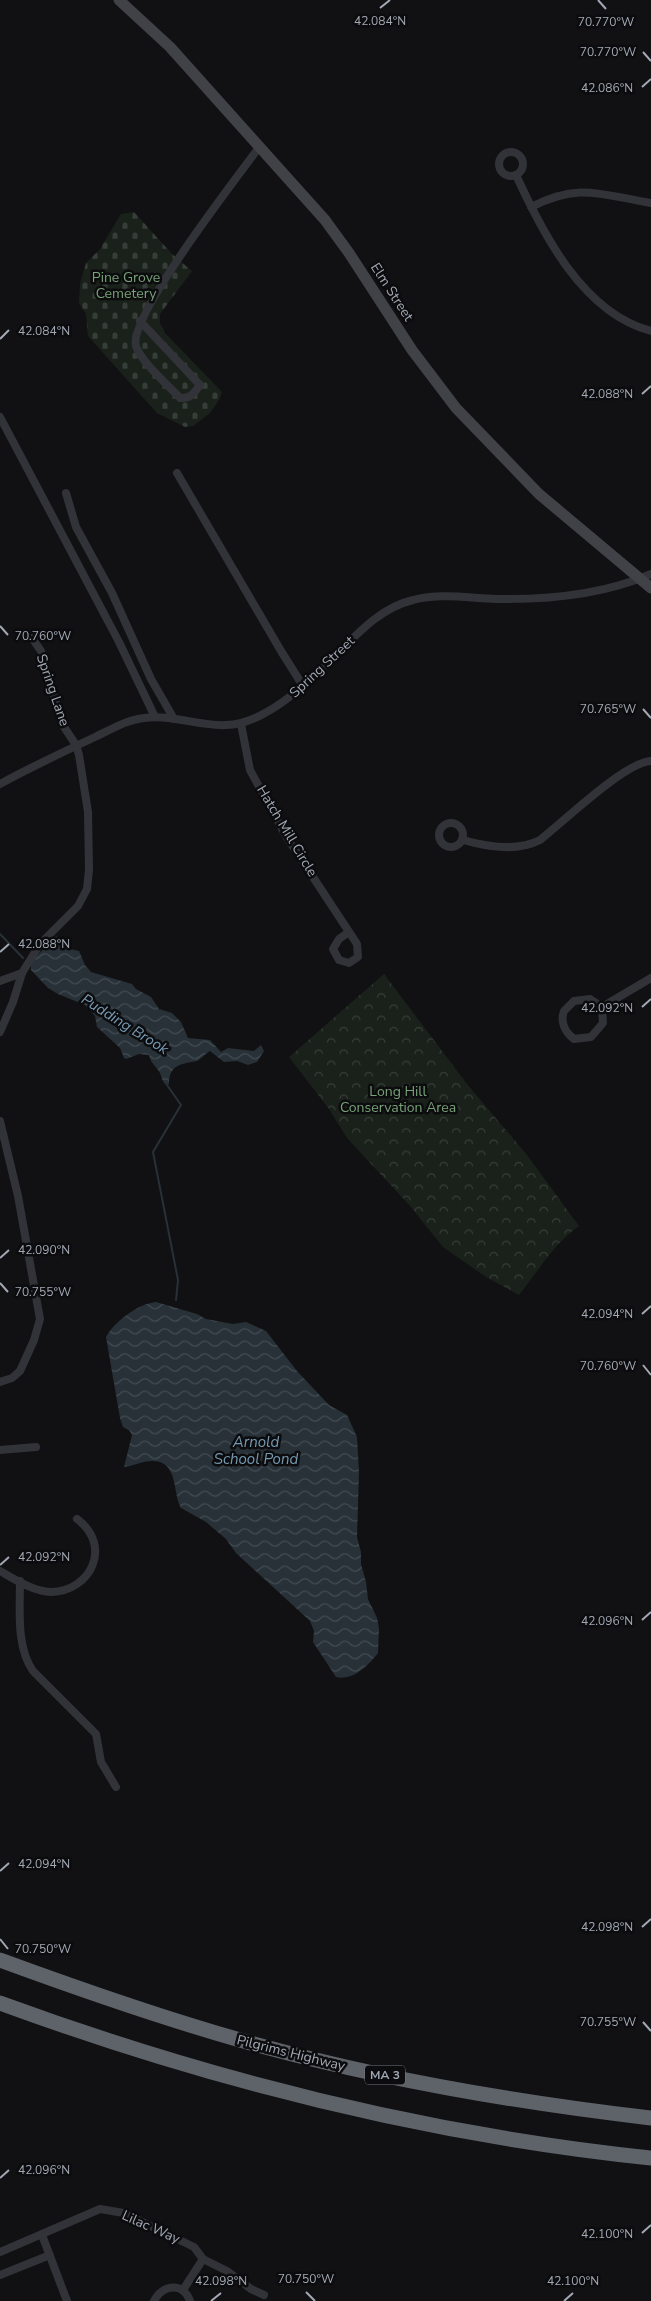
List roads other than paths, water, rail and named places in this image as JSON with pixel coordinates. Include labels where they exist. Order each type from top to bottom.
[{"type":"highway","name":"Pilgrims Highway","points":[[0,1960],[154,2014],[242,2040],[331,2063],[466,2092],[651,2118]]},
{"type":"highway","points":[[0,2002],[182,2065],[306,2098],[390,2118],[492,2138],[651,2158]]},
{"type":"street","name":"Elm Street","points":[[119,0],[170,47],[333,229],[412,350],[456,408],[539,494],[646,576],[651,588]]},
{"type":"street","points":[[140,321],[200,385],[193,395],[187,398],[180,398],[140,354],[135,344],[140,321],[160,286],[260,146]]},
{"type":"street","points":[[516,175],[556,252],[586,289],[620,318],[651,331]]},
{"type":"street","points":[[531,207],[560,194],[575,192],[609,194],[651,202]]},
{"type":"street","points":[[0,417],[119,642],[155,718]]},
{"type":"street","points":[[178,473],[277,645],[303,686]]},
{"type":"street","points":[[66,493],[76,527],[112,593],[151,679],[174,719]]},
{"type":"street","name":"Spring Street","points":[[0,784],[76,745],[133,720],[155,718],[174,719],[205,725],[241,724],[276,707],[303,686],[374,620],[406,602],[439,597],[499,599],[564,597],[605,589],[646,576]]},
{"type":"street","name":"Spring Lane","points":[[0,1032],[14,1002],[22,973],[40,944],[78,906],[87,889],[90,856],[85,780],[76,745],[62,724],[41,651],[30,635]]},
{"type":"street","name":"Hatch Mill Circle","points":[[241,724],[250,770],[286,836],[349,932]]},
{"type":"street","points":[[463,840],[489,846],[527,846],[540,840],[617,777],[634,766],[651,761]]},
{"type":"street","points":[[0,981],[22,973]]},
{"type":"street","points":[[602,1007],[651,978]]},
{"type":"street","points":[[590,999],[602,1007],[603,1023],[596,1033],[579,1040],[574,1039],[567,1032],[563,1024],[563,1015],[570,1004],[578,1000],[590,999]]},
{"type":"street","points":[[0,1121],[18,1196],[40,1319],[36,1334],[20,1371],[12,1378],[0,1382]]},
{"type":"street","points":[[0,1450],[36,1448]]},
{"type":"street","points":[[0,1572],[40,1590],[50,1592],[71,1587],[87,1574],[93,1564],[96,1546],[90,1530],[77,1519]]},
{"type":"street","points":[[20,1581],[21,1630],[24,1652],[28,1663],[38,1676],[96,1734],[102,1762],[116,1787]]},
{"type":"street","name":"Lilac Way","points":[[0,2252],[100,2208],[124,2213],[194,2247],[203,2259],[227,2271],[251,2289],[264,2295]]},
{"type":"street","points":[[42,2235],[68,2301]]},
{"type":"street","points":[[0,2275],[50,2255]]},
{"type":"street","points":[[183,2290],[203,2259]]},
{"type":"street","points":[[154,2301],[159,2292],[168,2287],[176,2287],[183,2290],[190,2301]]},
{"type":"water","points":[[56,936],[70,949],[79,951],[85,965],[91,972],[132,984],[136,989],[151,997],[159,1009],[172,1013],[181,1022],[188,1038],[210,1040],[221,1052],[228,1048],[254,1051],[261,1045],[264,1051],[257,1062],[248,1065],[237,1061],[224,1062],[210,1051],[197,1061],[177,1066],[171,1072],[169,1084],[166,1085],[149,1055],[139,1054],[124,1058],[120,1048],[97,1027],[95,1016],[85,1005],[48,988],[31,970],[31,962]]},
{"type":"water","name":"Arnold School Pond","points":[[156,1302],[197,1314],[206,1319],[233,1324],[246,1322],[266,1331],[297,1371],[329,1405],[347,1415],[357,1437],[359,1472],[357,1537],[361,1552],[361,1564],[368,1599],[377,1618],[379,1628],[378,1653],[370,1663],[354,1675],[342,1678],[336,1677],[313,1642],[314,1631],[310,1621],[236,1553],[226,1539],[206,1522],[181,1508],[171,1472],[167,1466],[161,1462],[152,1461],[124,1467],[132,1435],[129,1430],[123,1427],[120,1418],[106,1337],[115,1325],[128,1314],[149,1303]]},
{"type":"waterway","name":"Pudding Brook","points":[[0,934],[23,958]]},
{"type":"waterway","name":"Pudding Brook","points":[[167,1085],[181,1105],[153,1152],[178,1280],[176,1300]]},
{"type":"park label","name":"Pine Grove Cemetery","points":[[126,286]]},
{"type":"park label","name":"Long Hill Conservation Area","points":[[398,1100]]}]
